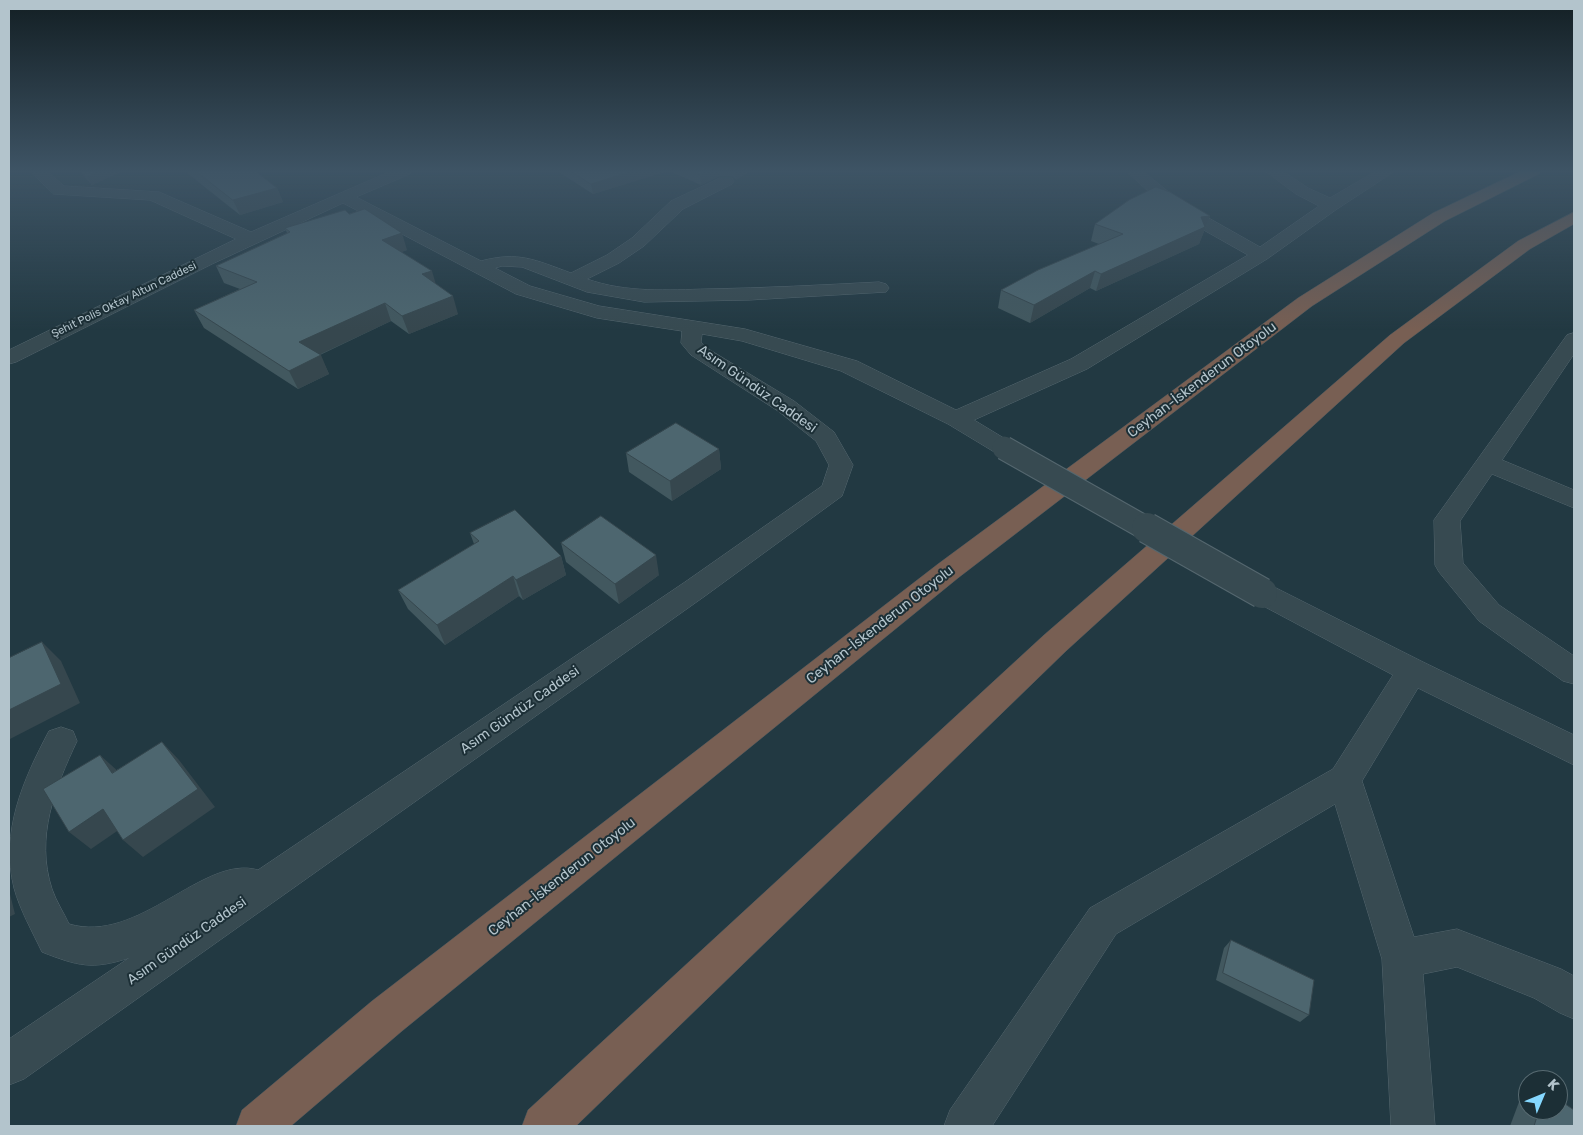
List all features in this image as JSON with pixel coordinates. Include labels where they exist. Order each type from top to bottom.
[{"type":"highway","name":"Ceyhan-İskenderun Otoyolu","points":[[258,1126],[394,1010],[948,571],[1305,302],[1428,224]]},
{"type":"highway","points":[[544,1126],[1055,644],[1397,339],[1524,245],[1562,224]]},
{"type":"street","points":[[218,224],[251,239]]},
{"type":"street","name":"Şehit Polis Oktay Altun Caddesi","points":[[9,358],[161,281],[284,224]]},
{"type":"street","points":[[395,224],[523,290],[597,312],[745,335],[850,366],[956,419],[1262,593],[1412,671],[1574,751]]},
{"type":"street","points":[[571,280],[613,259],[638,242],[657,224]]},
{"type":"street","points":[[1206,224],[1261,255]]},
{"type":"street","points":[[956,419],[1079,364],[1261,255],[1304,224]]},
{"type":"street","points":[[478,267],[502,261],[516,260],[611,293],[644,296],[749,294],[878,288]]},
{"type":"street","name":"Asım Gündüz Caddesi","points":[[9,1064],[687,594],[832,490],[842,465],[826,437],[786,406],[698,351],[691,343],[693,327]]},
{"type":"street","points":[[1574,339],[1566,366],[1488,463],[1447,520],[1449,565],[1489,613],[1574,672]]},
{"type":"street","points":[[1488,463],[1574,500]]},
{"type":"street","points":[[966,1126],[1103,920],[1344,780],[1412,671]]},
{"type":"street","points":[[61,741],[36,793],[29,820],[27,844],[33,889],[56,938],[84,946],[121,941],[140,933],[219,891],[235,886],[249,885],[261,889]]},
{"type":"street","points":[[1344,780],[1402,959],[1413,1126]]},
{"type":"street","points":[[1402,959],[1457,948],[1547,983],[1574,999]]},
{"type":"building","points":[[298,224],[388,224],[402,233],[382,240],[432,271],[422,274],[453,296],[402,316],[385,303],[299,342],[321,355],[289,371],[194,310],[257,282],[216,266],[290,232],[285,228]]},
{"type":"building","points":[[1095,224],[1204,224],[1205,227],[1101,274],[1095,271],[1034,305],[1001,290],[1038,270],[1123,234]]},
{"type":"building","points":[[676,423],[719,449],[670,481],[626,453]]},
{"type":"building","points":[[515,510],[561,556],[516,580],[513,576],[437,625],[398,590],[479,541],[470,533]]},
{"type":"building","points":[[601,516],[656,555],[615,584],[561,543]]},
{"type":"building","points":[[42,642],[61,684],[9,710],[9,658]]},
{"type":"building","points":[[162,742],[198,789],[123,840],[103,809],[69,832],[43,789],[100,755],[112,773]]},
{"type":"building","points":[[1231,940],[1314,980],[1309,1015],[1223,973]]},
{"type":"building","points":[[1568,1106],[1574,1110],[1574,1126],[1534,1126],[1536,1120],[1568,1120]]}]
